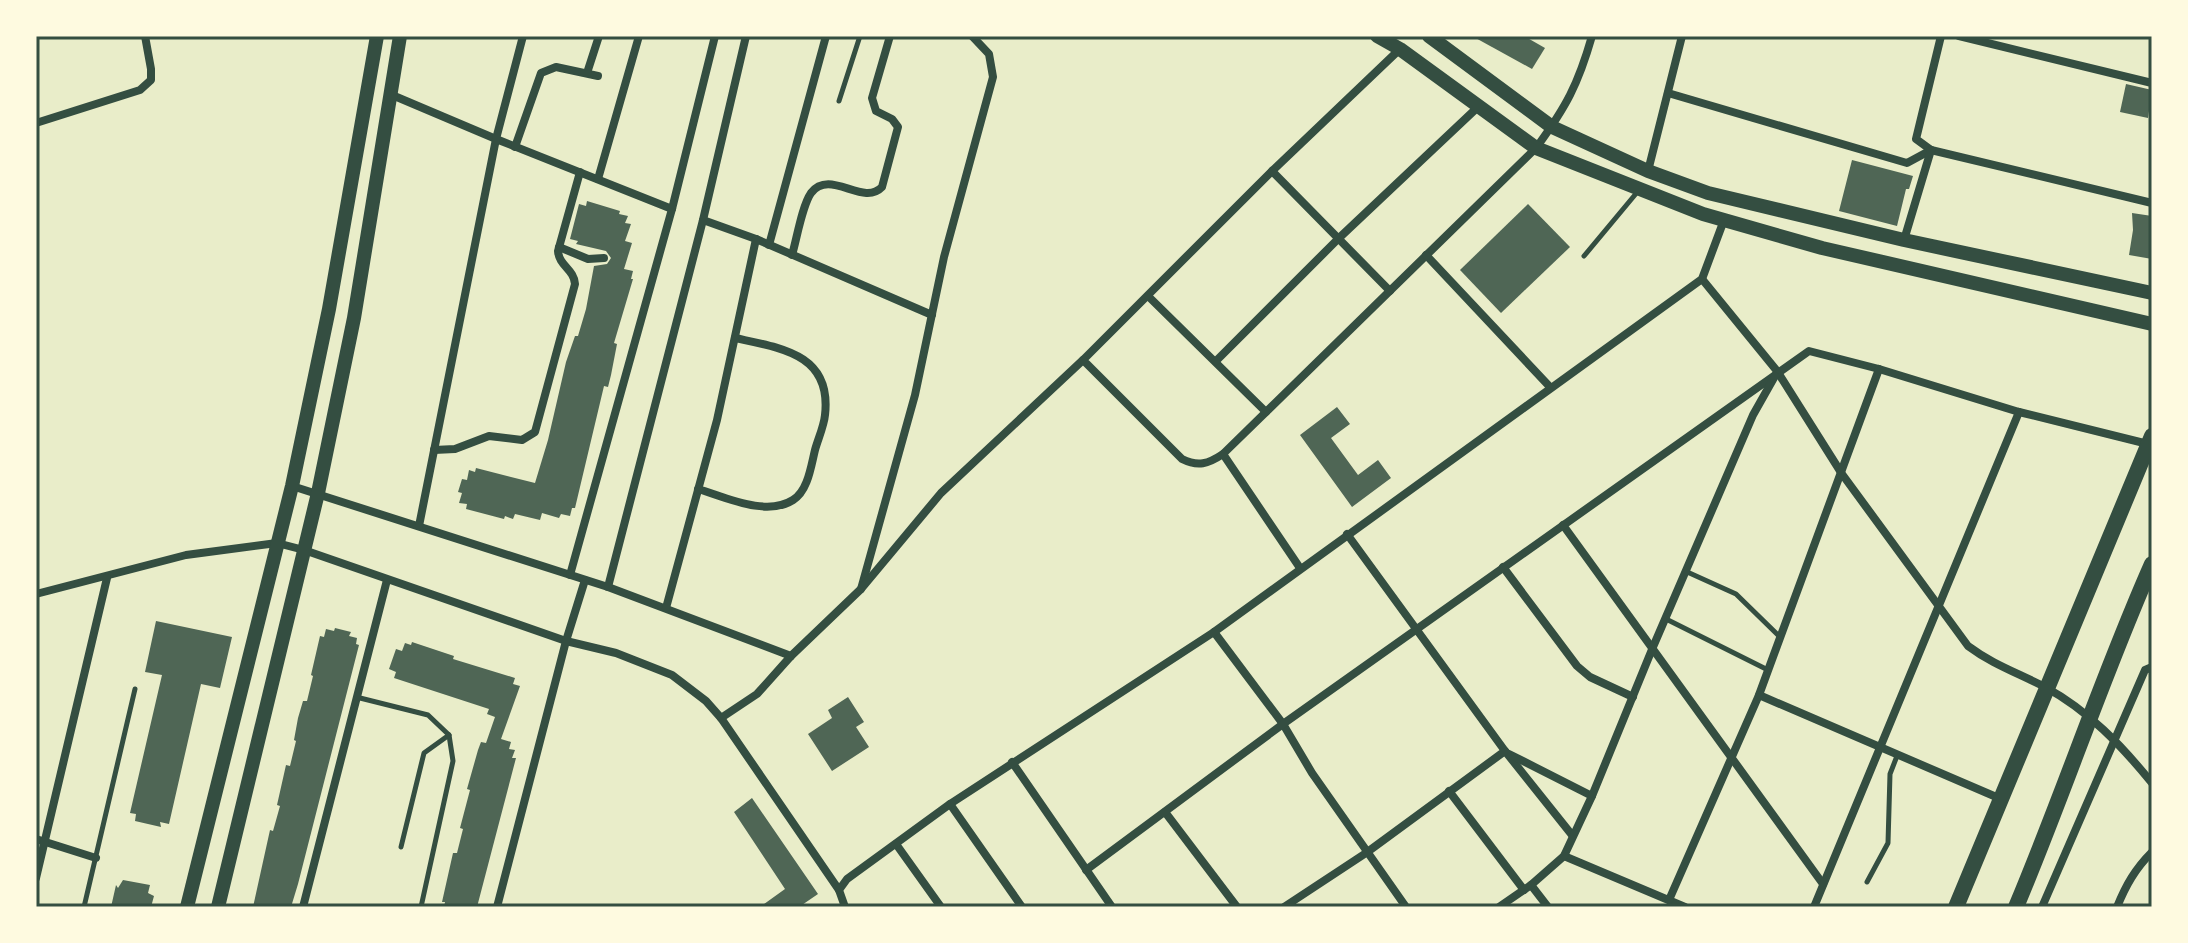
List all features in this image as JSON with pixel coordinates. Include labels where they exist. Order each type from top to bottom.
[{"type":"main road","points":[[187,907],[292,486],[329,309],[377,36]]},
{"type":"main road","points":[[218,907],[318,493],[354,318],[400,36]]},
{"type":"main road","points":[[1377,36],[1400,49],[1536,148],[1640,189],[1724,220],[1822,248],[2152,324]]},
{"type":"main road","points":[[1429,36],[1552,127],[1648,171],[1708,193],[1904,240],[2152,293]]},
{"type":"main road","points":[[1956,907],[2150,440]]},
{"type":"main road","points":[[2016,907],[2120,637],[2152,564]]},
{"type":"street","points":[[36,123],[140,90],[151,80],[145,36]]},
{"type":"street","points":[[419,526],[496,139],[523,36]]},
{"type":"street","points":[[587,73],[599,36]]},
{"type":"street","points":[[598,179],[639,36]]},
{"type":"street","points":[[570,575],[672,209],[715,36]]},
{"type":"street","points":[[608,587],[703,220],[746,36]]},
{"type":"street","points":[[769,245],[826,36]]},
{"type":"street","points":[[792,255],[808,199],[814,189],[830,184],[869,194],[882,187],[898,127],[892,119],[876,111],[872,98],[890,36]]},
{"type":"street","points":[[861,589],[915,395],[944,257],[993,77],[989,54],[972,36]]},
{"type":"street","points":[[1083,360],[1182,459],[1195,465],[1211,462],[1223,454],[1536,148],[1568,104],[1592,36]]},
{"type":"street","points":[[1648,171],[1682,36]]},
{"type":"street","points":[[1941,36],[1916,139],[1931,150],[2152,203]]},
{"type":"street","points":[[1959,36],[2152,83]]},
{"type":"street","points":[[721,718],[757,694],[791,656],[861,589],[941,493],[1083,360],[1272,171],[1400,49]]},
{"type":"street","points":[[515,147],[541,73],[556,67],[598,76]]},
{"type":"street","points":[[1668,93],[1907,163],[1931,150]]},
{"type":"street","points":[[392,95],[672,209]]},
{"type":"street","points":[[1216,361],[1338,239],[1479,106]]},
{"type":"street","points":[[1904,240],[1931,150]]},
{"type":"street","points":[[1272,171],[1390,291]]},
{"type":"street","points":[[434,450],[455,449],[489,436],[522,440],[535,432],[575,284],[572,272],[559,260],[559,247],[580,172]]},
{"type":"street","points":[[703,220],[756,239],[932,315]]},
{"type":"street","points":[[839,890],[847,879],[950,804],[1214,632],[1702,279],[1724,220]]},
{"type":"street","points":[[666,608],[717,420],[756,239]]},
{"type":"street","points":[[559,247],[588,259],[604,258]]},
{"type":"street","points":[[1426,255],[1550,387]]},
{"type":"street","points":[[1702,279],[1777,371],[1842,474],[1968,646],[1986,660],[2047,688],[2091,718],[2115,738],[2152,783]]},
{"type":"street","points":[[1148,296],[1266,412]]},
{"type":"street","points":[[698,489],[762,507],[793,500],[805,487],[825,415],[824,384],[811,364],[792,353],[735,338]]},
{"type":"street","points":[[1086,870],[1283,724],[1809,351],[2019,412],[2150,440]]},
{"type":"street","points":[[1669,900],[1759,695],[1879,369]]},
{"type":"street","points":[[1499,907],[1564,856],[1753,415],[1777,371]]},
{"type":"street","points":[[1814,907],[2019,412]]},
{"type":"street","points":[[1223,454],[1300,568]]},
{"type":"street","points":[[292,486],[608,587],[791,656]]},
{"type":"street","points":[[1563,525],[1823,884]]},
{"type":"street","points":[[1347,534],[1505,751],[1572,835]]},
{"type":"street","points":[[36,594],[186,555],[277,543],[566,641],[616,653],[672,675],[706,701],[721,718],[839,890],[845,907]]},
{"type":"street","points":[[1503,567],[1577,666],[1590,677],[1633,697]]},
{"type":"street","points":[[36,878],[40,840],[107,578]]},
{"type":"street","points":[[303,907],[387,580]]},
{"type":"street","points":[[497,907],[566,641],[585,580]]},
{"type":"street","points":[[1214,632],[1283,724],[1312,773],[1406,907]]},
{"type":"street","points":[[2042,907],[2145,670],[2152,667]]},
{"type":"street","points":[[1759,695],[2001,799]]},
{"type":"street","points":[[1284,907],[1366,853],[1505,751]]},
{"type":"street","points":[[1505,751],[1592,796]]},
{"type":"street","points":[[1012,762],[1112,907]]},
{"type":"street","points":[[1449,791],[1548,907]]},
{"type":"street","points":[[950,804],[1022,907]]},
{"type":"street","points":[[1165,812],[1237,907]]},
{"type":"street","points":[[40,840],[96,858]]},
{"type":"street","points":[[896,844],[941,907]]},
{"type":"street","points":[[2117,907],[2126,883],[2152,852]]},
{"type":"street","points":[[1564,856],[1685,907]]},
{"type":"lane","points":[[839,101],[860,36]]},
{"type":"lane","points":[[1584,256],[1640,189]]},
{"type":"lane","points":[[1685,571],[1736,594],[1781,637]]},
{"type":"lane","points":[[1666,619],[1768,670]]},
{"type":"lane","points":[[84,907],[135,689]]},
{"type":"lane","points":[[356,697],[428,715],[449,735],[453,761],[421,907]]},
{"type":"lane","points":[[401,847],[424,753],[449,735]]},
{"type":"lane","points":[[1867,882],[1888,843],[1890,774],[1897,756]]},
{"type":"building","points":[[1472,36],[1524,36],[1545,48],[1532,69]]},
{"type":"building","points":[[2126,84],[2152,90],[2148,118],[2120,112]]},
{"type":"building","points":[[1852,160],[1913,176],[1909,189],[1906,189],[1897,226],[1839,211]]},
{"type":"building","points":[[587,201],[628,216],[625,223],[631,224],[625,241],[632,243],[624,269],[633,271],[633,279],[614,343],[617,344],[611,375],[608,387],[604,386],[575,508],[572,508],[570,516],[561,514],[559,518],[542,513],[540,520],[515,514],[513,519],[505,516],[504,519],[466,509],[467,504],[459,503],[462,493],[458,492],[462,479],[467,480],[469,470],[475,472],[476,468],[535,483],[566,362],[586,309],[594,266],[607,264],[611,258],[606,251],[576,244],[578,241],[570,239],[579,204],[586,206]]},
{"type":"building","points":[[1528,204],[1570,247],[1501,313],[1460,270]]},
{"type":"building","points":[[2132,213],[2152,216],[2152,259],[2129,255]]},
{"type":"building","points":[[1337,407],[1350,424],[1331,438],[1358,475],[1378,460],[1391,478],[1352,507],[1300,435]]},
{"type":"building","points":[[156,621],[232,637],[220,688],[201,684],[169,824],[160,822],[161,827],[135,821],[136,814],[130,813],[162,675],[145,672]]},
{"type":"building","points":[[335,628],[351,632],[349,636],[357,638],[356,644],[359,645],[298,884],[291,907],[253,907],[270,830],[273,831],[280,806],[277,805],[286,765],[290,766],[296,741],[298,718],[303,701],[307,701],[320,636],[324,637],[326,629],[334,631]]},
{"type":"building","points":[[412,642],[454,656],[453,659],[515,678],[513,684],[520,686],[501,739],[511,742],[509,749],[515,750],[512,758],[516,758],[477,907],[444,907],[445,902],[442,902],[453,853],[457,853],[463,829],[460,828],[470,790],[467,789],[478,750],[481,742],[486,743],[495,717],[487,714],[489,709],[394,678],[396,672],[389,669],[396,649],[402,651],[405,643],[411,645]]},
{"type":"building","points":[[848,697],[864,722],[856,727],[869,747],[832,771],[808,734],[832,718],[828,710]]},
{"type":"building","points":[[752,798],[818,894],[799,907],[760,907],[785,889],[734,812]]},
{"type":"building","points":[[123,880],[150,885],[148,893],[154,896],[151,907],[111,907],[116,885],[118,888]]}]
